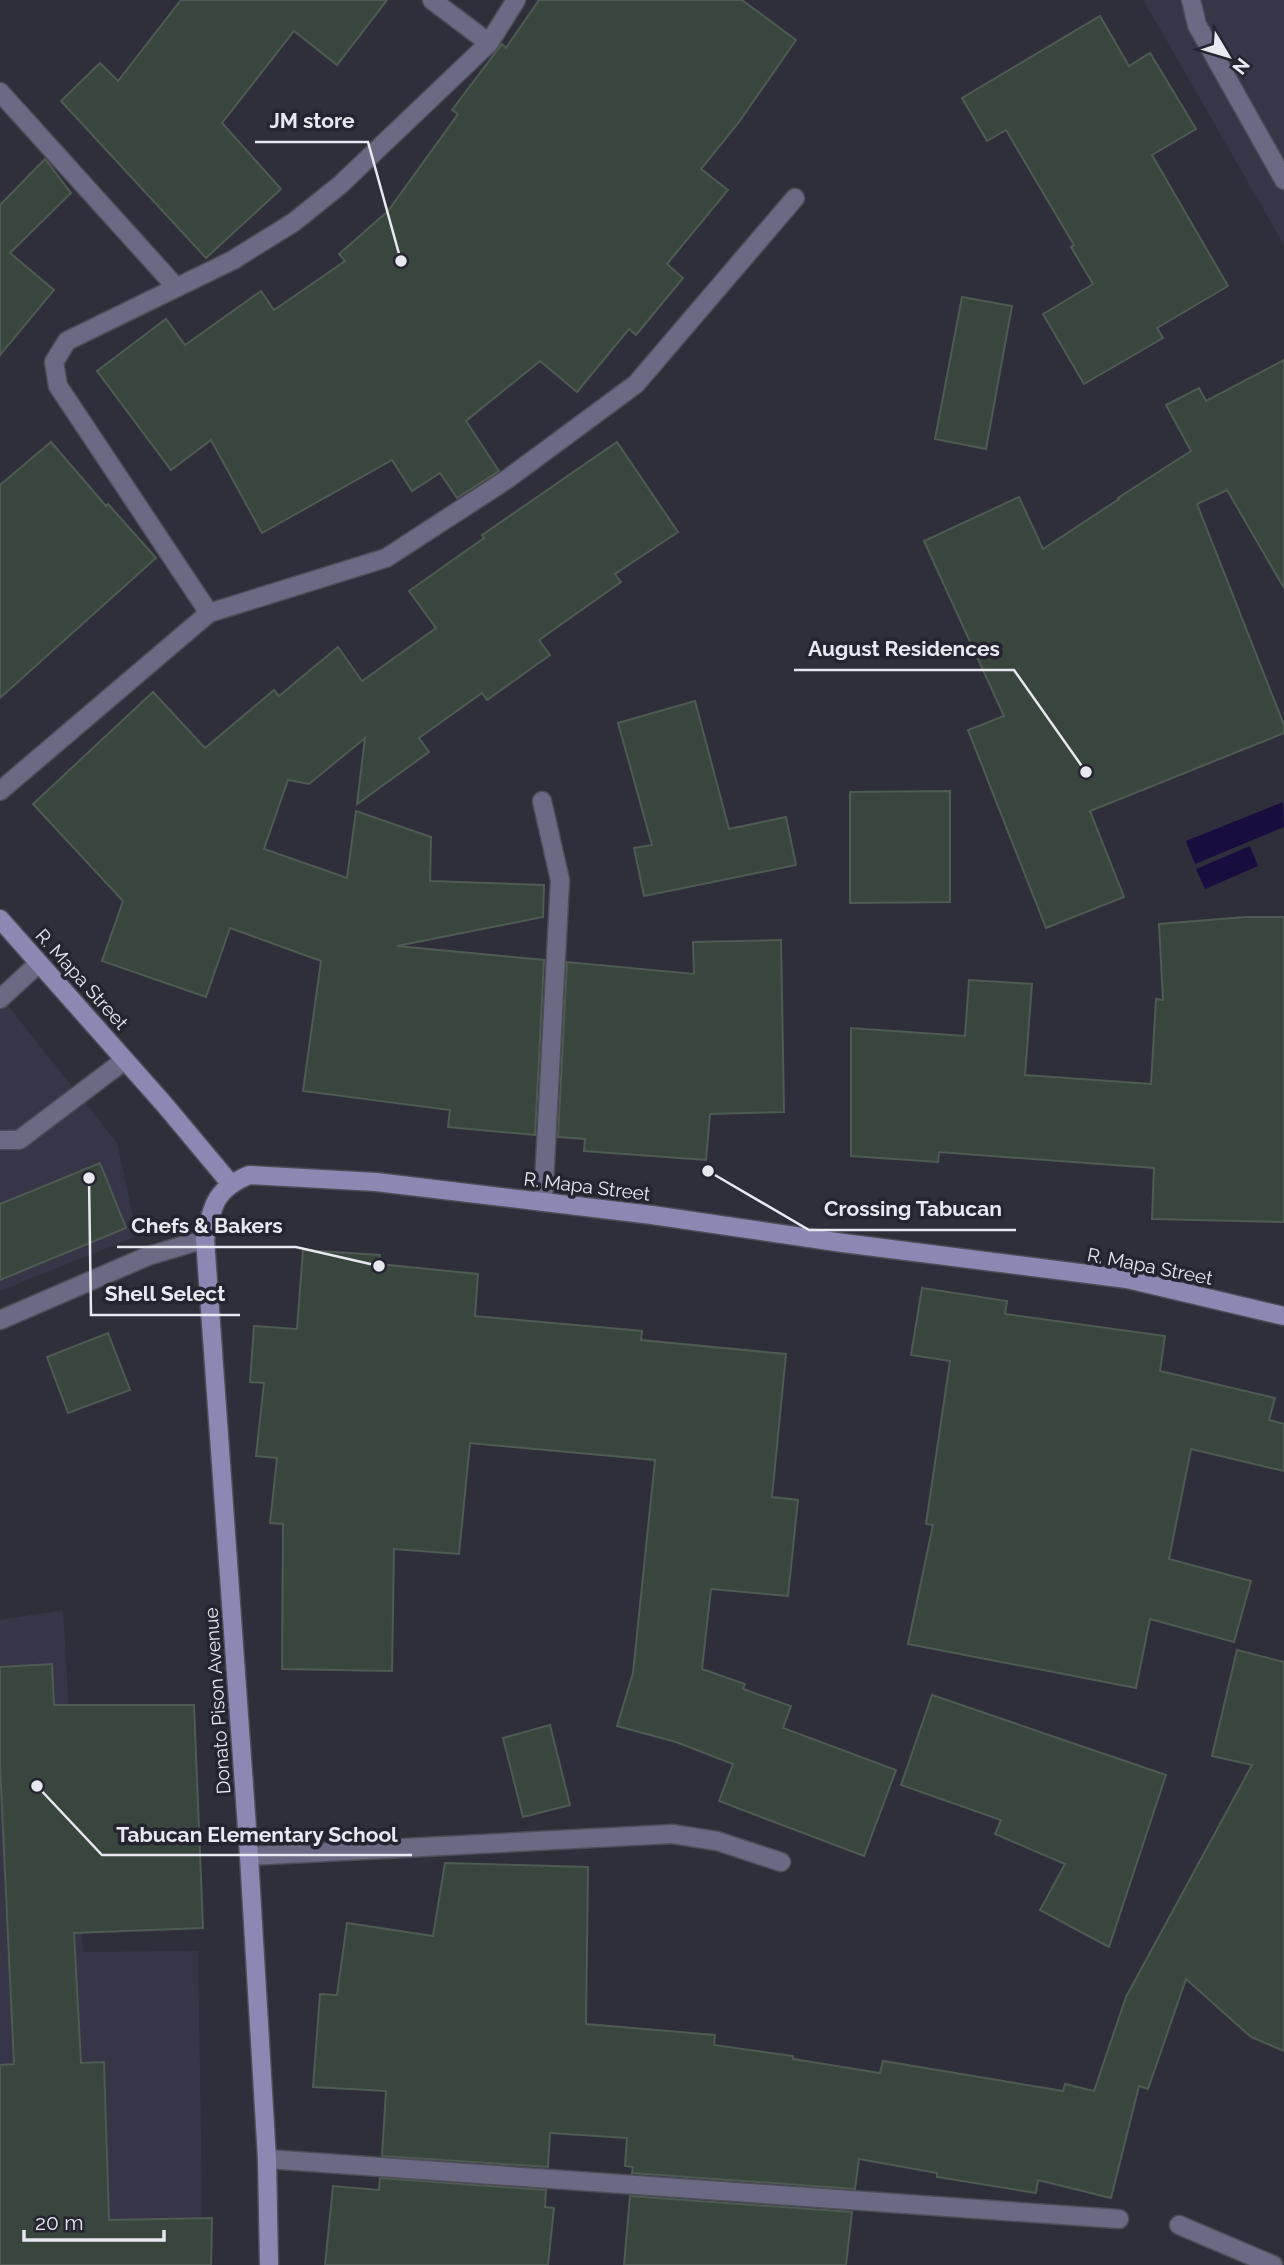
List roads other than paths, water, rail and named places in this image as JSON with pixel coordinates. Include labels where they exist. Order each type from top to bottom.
[{"type":"main road","name":"R. Mapa Street","points":[[0,919],[230,1183],[248,1175],[376,1182],[543,1202],[1127,1279],[1284,1316]]},
{"type":"main road","name":"Donato Pison Avenue","points":[[230,1183],[213,1204],[205,1239],[249,1856],[267,2159],[269,2265]]},
{"type":"street","points":[[432,0],[489,43]]},
{"type":"street","points":[[209,613],[58,386],[54,362],[67,341],[233,260],[294,222],[340,185],[489,43],[516,0]]},
{"type":"street","points":[[1191,0],[1197,25],[1284,180]]},
{"type":"street","points":[[0,92],[176,288]]},
{"type":"street","points":[[0,792],[209,613],[386,558],[506,480],[636,384],[795,198]]},
{"type":"street","points":[[542,801],[560,880],[543,1202]]},
{"type":"street","points":[[0,999],[39,963]]},
{"type":"street","points":[[0,1140],[19,1140],[125,1060]]},
{"type":"street","points":[[0,1320],[148,1256],[205,1239]]},
{"type":"street","points":[[249,1856],[672,1834],[717,1841],[781,1862]]},
{"type":"street","points":[[267,2159],[1119,2219]]},
{"type":"street","points":[[1179,2225],[1273,2265]]},
{"type":"place","name":"JM store","points":[[401,261]]},
{"type":"place","name":"August Residences","points":[[1086,772]]},
{"type":"place","name":"Crossing Tabucan","points":[[708,1171]]},
{"type":"place","name":"Shell Select","points":[[89,1178]]},
{"type":"place","name":"Chefs & Bakers","points":[[379,1266]]},
{"type":"place","name":"Tabucan Elementary School","points":[[37,1786]]}]
